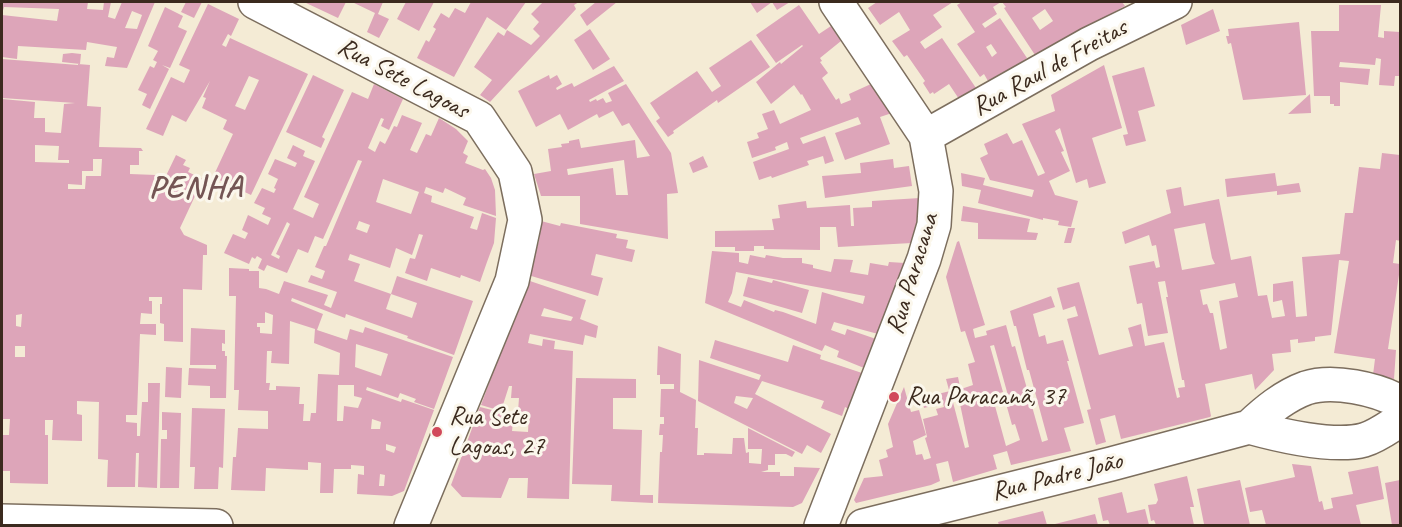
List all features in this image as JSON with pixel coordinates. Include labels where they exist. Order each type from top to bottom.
[{"type":"street","name":"Rua Sete Lagoas","points":[[255,2],[479,118],[515,172],[525,220],[512,281],[411,525]]},
{"type":"street","name":"Rua Paracana","points":[[821,525],[924,259],[934,225],[936,191],[926,136],[836,2]]},
{"type":"street","name":"Rua Raul de Freitas","points":[[926,136],[1089,44],[1176,2]]},
{"type":"street","name":"Rua Padre João","points":[[863,525],[1112,464],[1249,427],[1265,412],[1308,387],[1330,385],[1361,388],[1390,396],[1401,402]]},
{"type":"street","name":"Rua Padre João","points":[[1249,427],[1274,434],[1341,442],[1363,440],[1401,420]]},
{"type":"street","points":[[2,521],[216,525]]},
{"type":"building","points":[[2,2],[88,2],[87,9],[103,10],[104,2],[111,2],[108,17],[115,19],[122,2],[155,2],[127,68],[105,66],[107,57],[114,58],[117,47],[87,42],[86,50],[18,46],[17,59],[2,57],[2,15],[57,21],[59,9],[4,7],[2,14]],"holes":[[[132,11],[142,15],[137,29],[125,28]]]},
{"type":"building","points":[[186,2],[202,2],[194,18],[181,12]]},
{"type":"building","points":[[304,2],[346,2],[338,18]]},
{"type":"building","points":[[352,2],[383,2],[378,14],[389,19],[379,38],[367,32],[375,13]]},
{"type":"building","points":[[406,2],[434,2],[419,31],[397,19]]},
{"type":"building","points":[[471,2],[526,2],[506,30],[487,17],[454,77],[417,58],[426,40],[429,42],[436,29],[433,27],[441,13],[449,18],[455,8],[465,13]]},
{"type":"building","points":[[543,2],[579,2],[574,5],[576,9],[490,102],[480,95],[492,80],[474,67],[498,32],[504,36],[507,30],[531,45],[540,36],[533,29],[539,22],[531,14]]},
{"type":"building","points":[[596,2],[617,2],[587,26],[580,15]]},
{"type":"building","points":[[750,2],[772,2],[757,13]]},
{"type":"building","points":[[772,2],[790,2],[777,10]]},
{"type":"building","points":[[877,2],[953,2],[933,15],[942,27],[920,42],[925,49],[942,38],[976,88],[959,99],[949,84],[934,94],[933,92],[930,94],[923,83],[925,81],[907,55],[904,57],[892,41],[910,30],[899,12],[880,25],[868,8]]},
{"type":"building","points":[[962,2],[1001,2],[993,7],[997,14],[982,24],[985,28],[1000,18],[1027,58],[1005,75],[1003,72],[988,81],[984,74],[980,77],[957,44],[975,32],[957,5]],"holes":[[[991,44],[997,53],[992,57],[986,47]]]},
{"type":"building","points":[[1002,2],[1122,2],[1125,6],[1035,55],[1004,8],[1006,7]],"holes":[[[1045,9],[1053,21],[1040,30],[1032,18]]]},
{"type":"building","points":[[208,4],[239,19],[231,36],[228,34],[222,45],[226,47],[230,38],[308,74],[251,195],[213,177],[233,134],[223,129],[227,120],[202,108],[206,98],[203,97],[210,81],[186,122],[172,115],[163,136],[146,129],[171,77],[184,83],[190,70],[179,65]],"holes":[[[249,76],[259,80],[245,110],[235,106]]]},
{"type":"building","points":[[799,5],[819,34],[831,26],[841,41],[820,58],[822,61],[820,62],[828,73],[822,78],[836,100],[839,98],[841,104],[851,100],[849,94],[871,84],[892,113],[880,117],[890,144],[845,160],[835,133],[861,124],[858,117],[800,138],[803,144],[825,136],[834,161],[825,164],[823,156],[807,161],[809,165],[772,178],[771,176],[759,180],[753,162],[789,149],[787,142],[775,147],[776,150],[752,158],[747,142],[759,138],[757,133],[768,129],[762,114],[774,110],[780,124],[811,110],[794,85],[771,104],[756,82],[803,46],[776,63],[756,35]]},
{"type":"building","points":[[1339,5],[1381,5],[1378,37],[1384,38],[1384,31],[1400,32],[1400,76],[1395,76],[1394,86],[1379,85],[1381,59],[1376,58],[1375,65],[1340,62],[1339,67],[1370,69],[1368,85],[1340,82],[1340,106],[1334,106],[1330,104],[1330,96],[1314,96],[1311,31],[1339,31]]},
{"type":"building","points":[[165,7],[183,16],[178,27],[187,31],[170,68],[162,65],[169,69],[150,109],[142,105],[147,94],[138,90],[150,66],[154,68],[157,62],[153,60],[158,51],[148,46]]},
{"type":"building","points":[[1213,9],[1220,31],[1186,45],[1181,25]]},
{"type":"building","points":[[1299,22],[1306,95],[1243,100],[1231,43],[1228,44],[1226,36],[1229,36],[1228,29]]},
{"type":"building","points":[[590,29],[610,59],[593,70],[574,40]]},
{"type":"building","points":[[751,40],[770,67],[718,103],[717,100],[668,137],[656,121],[660,118],[650,103],[697,71],[712,92],[721,86],[709,68]]},
{"type":"building","points":[[63,54],[81,54],[80,64],[62,62]]},
{"type":"building","points":[[2,59],[90,65],[87,106],[101,107],[99,147],[141,148],[143,151],[139,151],[139,165],[130,165],[130,174],[156,175],[164,180],[176,155],[186,160],[183,165],[190,168],[188,172],[203,179],[180,228],[184,235],[207,245],[207,255],[203,255],[202,290],[183,289],[183,342],[164,341],[164,324],[160,323],[162,297],[149,297],[149,301],[152,301],[152,314],[141,313],[140,324],[156,324],[156,335],[140,334],[137,415],[126,415],[126,422],[137,423],[137,436],[140,436],[142,402],[148,402],[148,383],[160,383],[157,488],[138,487],[139,453],[136,453],[135,487],[107,487],[108,460],[98,459],[99,402],[77,401],[77,414],[82,415],[82,441],[52,440],[53,420],[45,420],[45,435],[48,435],[48,484],[10,483],[10,471],[2,471],[2,435],[9,435],[10,419],[2,419],[2,99],[35,102],[34,118],[45,118],[45,132],[61,133],[64,104],[75,103],[2,98]],"holes":[[[35,145],[59,146],[58,160],[69,160],[69,163],[35,162]],[[93,159],[102,159],[101,176],[86,176],[85,189],[68,189],[68,184],[82,185],[82,171],[93,171]],[[22,314],[21,327],[16,326],[16,315]],[[15,346],[25,346],[25,357],[15,357]]]},
{"type":"building","points":[[1104,65],[1122,128],[1092,138],[1106,183],[1089,188],[1087,179],[1076,183],[1060,128],[1055,131],[1070,171],[1049,181],[1055,195],[1078,201],[1071,227],[1058,225],[1059,221],[1043,218],[1043,220],[978,203],[981,190],[962,186],[961,173],[985,178],[983,185],[1032,197],[1034,190],[990,180],[980,158],[988,154],[984,144],[1007,133],[1013,144],[1022,140],[1038,176],[1045,173],[1022,124],[1055,111],[1051,95]]},
{"type":"building","points":[[614,66],[624,81],[589,100],[590,102],[603,98],[606,103],[612,101],[608,93],[626,84],[671,153],[678,193],[667,194],[668,239],[580,224],[580,196],[541,196],[534,174],[551,171],[548,149],[562,147],[561,144],[569,143],[569,141],[579,139],[581,148],[635,140],[637,158],[650,156],[629,123],[622,126],[613,111],[599,118],[597,114],[568,130],[560,114],[536,127],[518,91],[549,75],[550,79],[557,75],[562,84],[556,88],[557,90],[572,83],[574,87]],"holes":[[[624,160],[628,195],[616,195],[613,168],[568,175],[567,169]]]},
{"type":"building","points":[[1144,67],[1155,106],[1138,111],[1146,141],[1126,146],[1123,135],[1128,134],[1112,76]]},
{"type":"building","points":[[313,75],[344,90],[322,137],[325,139],[321,148],[286,132]]},
{"type":"building","points":[[374,84],[403,99],[389,130],[381,126],[384,119],[381,118],[368,148],[375,152],[380,141],[385,144],[402,115],[422,123],[410,150],[417,153],[426,134],[431,136],[439,118],[456,129],[468,141],[463,153],[468,156],[465,163],[485,169],[491,178],[495,190],[496,216],[463,205],[466,198],[445,188],[443,193],[426,187],[424,193],[432,196],[431,202],[474,217],[470,228],[477,230],[482,213],[496,218],[494,243],[480,282],[431,268],[427,281],[405,273],[410,258],[415,259],[423,235],[419,234],[412,255],[396,248],[390,268],[350,254],[348,260],[360,264],[354,281],[391,294],[397,276],[473,301],[454,355],[346,314],[345,318],[292,298],[291,301],[323,314],[317,330],[347,340],[350,329],[363,333],[365,327],[453,357],[434,409],[414,402],[416,399],[400,393],[398,398],[367,387],[366,390],[434,410],[404,491],[392,496],[357,494],[358,474],[364,475],[364,466],[351,465],[351,469],[334,469],[333,493],[320,493],[321,463],[308,462],[308,470],[266,468],[265,491],[231,490],[238,428],[268,429],[268,411],[238,410],[239,390],[234,390],[236,296],[229,296],[229,268],[259,271],[259,288],[279,294],[284,281],[328,295],[324,305],[331,308],[337,292],[308,282],[311,275],[322,279],[325,271],[315,267],[362,161],[358,160],[323,239],[315,236],[308,253],[298,249],[287,273],[267,265],[264,271],[258,268],[262,259],[257,256],[255,259],[252,257],[249,264],[224,253],[233,234],[245,239],[248,233],[242,230],[248,215],[268,225],[271,218],[262,214],[265,208],[254,203],[262,188],[274,193],[276,189],[274,188],[278,179],[268,174],[275,159],[295,167],[297,163],[287,158],[293,145],[305,151],[303,156],[315,161],[293,209],[313,218],[319,204],[304,197],[352,92],[368,99]],"holes":[[[383,179],[419,192],[411,214],[376,202]],[[359,221],[370,225],[367,233],[356,229]],[[287,222],[290,224],[276,254],[280,256],[279,259],[271,255]],[[391,294],[417,303],[412,318],[386,309]],[[265,312],[273,315],[272,334],[260,333],[260,327],[257,327],[257,323],[265,323]],[[290,321],[315,329],[314,343],[340,353],[339,375],[318,374],[316,413],[311,413],[310,421],[303,421],[304,404],[299,404],[300,387],[276,386],[276,390],[269,390],[270,383],[266,383],[267,351],[272,351],[271,363],[289,364]],[[356,344],[388,354],[381,376],[355,367]],[[338,385],[354,385],[354,396],[362,398],[358,408],[344,406],[343,421],[337,421]],[[372,419],[381,422],[380,429],[371,429]],[[386,444],[396,447],[394,453],[386,450]],[[380,474],[385,475],[384,486],[379,486]]]},
{"type":"building","points":[[1310,94],[1311,113],[1288,114]]},
{"type":"building","points":[[1382,153],[1400,155],[1400,241],[1396,240],[1393,263],[1400,264],[1400,268],[1388,349],[1396,350],[1394,379],[1373,375],[1375,359],[1334,353],[1349,261],[1339,260],[1331,335],[1315,337],[1315,341],[1298,343],[1298,339],[1290,340],[1291,352],[1272,354],[1274,370],[1255,390],[1252,374],[1205,384],[1210,417],[1121,439],[1115,415],[1100,419],[1106,442],[1096,445],[1087,410],[1091,409],[1067,319],[1078,316],[1075,306],[1063,310],[1057,288],[1079,282],[1099,355],[1133,346],[1128,328],[1141,324],[1145,346],[1164,342],[1177,398],[1180,397],[1178,388],[1185,387],[1166,297],[1168,297],[1165,281],[1158,282],[1168,333],[1148,336],[1142,303],[1137,304],[1129,266],[1154,261],[1156,268],[1160,267],[1156,245],[1152,246],[1149,235],[1125,244],[1122,232],[1171,213],[1166,190],[1181,187],[1184,206],[1219,199],[1231,260],[1251,256],[1258,296],[1267,295],[1272,318],[1285,316],[1282,300],[1273,302],[1273,284],[1293,281],[1296,317],[1307,316],[1302,257],[1340,254],[1345,213],[1353,213],[1359,167],[1380,169]],"holes":[[[1205,223],[1215,264],[1182,270],[1174,229]],[[1235,283],[1238,297],[1219,301],[1227,348],[1220,350],[1213,313],[1210,313],[1207,304],[1203,305],[1200,290]]]},
{"type":"building","points":[[703,156],[708,167],[693,173],[689,163]]},
{"type":"building","points":[[893,159],[894,168],[909,166],[912,186],[825,198],[822,176],[861,173],[860,163]]},
{"type":"building","points":[[1275,173],[1277,186],[1299,183],[1301,192],[1277,195],[1277,191],[1227,197],[1225,179]]},
{"type":"building","points":[[920,198],[920,220],[912,243],[838,247],[836,227],[820,227],[820,250],[764,249],[764,246],[754,246],[754,251],[735,251],[735,247],[715,247],[715,231],[774,230],[772,219],[780,218],[778,205],[806,201],[807,208],[850,205],[851,226],[854,226],[853,208],[872,207],[872,201]]},
{"type":"building","points":[[963,206],[1030,219],[1027,232],[1038,233],[1036,240],[978,239],[978,223],[961,221]]},
{"type":"building","points":[[541,221],[617,234],[616,238],[628,240],[626,248],[635,250],[632,262],[596,254],[591,275],[603,278],[598,296],[528,275],[539,241]]},
{"type":"building","points":[[1068,228],[1075,228],[1071,243],[1064,243]]},
{"type":"building","points":[[959,241],[985,325],[973,329],[975,338],[987,335],[986,331],[1006,325],[1012,347],[1015,346],[1042,442],[1048,440],[1010,311],[1051,296],[1055,307],[1033,314],[1039,337],[1045,335],[1047,344],[1063,340],[1084,423],[1064,428],[1071,451],[1011,465],[1007,451],[993,455],[997,469],[953,482],[948,461],[936,464],[940,481],[856,503],[854,500],[864,478],[883,476],[879,460],[888,457],[886,450],[893,447],[888,424],[904,387],[911,412],[919,410],[926,435],[913,441],[916,455],[922,454],[924,460],[931,458],[925,438],[927,437],[923,419],[938,415],[936,409],[944,407],[943,403],[924,408],[922,398],[950,391],[965,448],[969,447],[960,404],[964,402],[961,389],[973,385],[968,364],[975,362],[965,331],[961,332],[946,277]],"holes":[[[994,345],[1009,399],[1005,400],[1012,425],[1015,424],[1020,440],[1006,446],[992,395],[1003,392],[990,346]]]},
{"type":"building","points":[[712,251],[739,253],[739,262],[748,264],[750,255],[765,258],[766,255],[802,258],[802,263],[831,272],[834,259],[853,260],[850,272],[868,275],[870,263],[888,266],[889,262],[905,263],[878,334],[834,322],[831,330],[845,335],[847,329],[876,339],[864,368],[837,357],[839,351],[825,345],[822,351],[705,303]],"holes":[[[736,272],[865,296],[863,304],[822,292],[816,324],[783,312],[775,310],[774,312],[744,300],[741,307],[728,302]]]},
{"type":"building","points":[[748,277],[772,283],[773,280],[809,290],[802,313],[743,296]]},
{"type":"building","points":[[527,280],[586,300],[580,319],[598,326],[596,338],[585,335],[583,345],[530,334],[528,343],[542,346],[543,339],[555,341],[554,349],[573,351],[569,499],[527,498],[528,478],[509,478],[501,498],[462,497],[451,485],[480,407],[496,411],[518,412],[519,398],[511,398],[512,386],[509,386],[501,411],[481,405]],"holes":[[[544,308],[573,317],[571,321],[541,316]],[[520,412],[529,413],[528,432],[512,431],[513,422],[519,421]]]},
{"type":"building","points":[[191,328],[225,330],[225,344],[222,343],[222,351],[225,351],[225,356],[227,356],[226,398],[210,398],[210,386],[188,385],[189,368],[216,369],[216,365],[190,365]]},
{"type":"building","points":[[715,340],[788,362],[793,345],[821,355],[820,359],[865,374],[851,410],[845,407],[842,416],[821,408],[824,401],[762,381],[755,394],[831,434],[821,453],[807,445],[802,454],[698,401],[699,360],[759,380],[761,375],[710,358]],"holes":[[[736,396],[753,398],[747,409],[734,403]]]},
{"type":"building","points":[[658,346],[681,354],[680,392],[696,400],[697,455],[732,454],[733,438],[744,438],[746,453],[749,452],[749,463],[761,464],[762,449],[748,449],[748,428],[795,452],[792,457],[786,454],[775,454],[775,465],[768,465],[768,470],[761,472],[780,472],[780,476],[794,476],[794,467],[820,468],[802,503],[793,507],[658,503],[663,435],[659,435],[660,424],[664,424],[664,417],[660,417],[661,389],[674,389],[674,384],[660,384],[660,375],[657,375]]},
{"type":"building","points":[[166,367],[182,368],[181,398],[165,397]]},
{"type":"building","points":[[958,377],[960,387],[949,390],[946,379]]},
{"type":"building","points":[[576,378],[636,379],[636,398],[613,398],[613,429],[642,430],[640,495],[653,495],[653,503],[611,501],[612,485],[572,484]]},
{"type":"building","points":[[192,408],[225,409],[223,468],[219,467],[218,489],[194,489],[195,467],[190,467]]},
{"type":"building","points":[[162,412],[181,413],[179,488],[160,488],[161,439],[167,439],[167,430],[162,430]]},
{"type":"building","points":[[1292,464],[1311,466],[1319,502],[1322,501],[1324,510],[1333,508],[1331,498],[1353,494],[1348,472],[1378,466],[1384,499],[1356,505],[1361,525],[1266,525],[1262,510],[1250,512],[1245,488],[1295,477]]},
{"type":"building","points":[[1187,476],[1194,507],[1190,507],[1194,525],[1156,525],[1154,520],[1151,521],[1148,505],[1156,504],[1158,500],[1154,484]]},
{"type":"building","points":[[1240,480],[1250,525],[1204,524],[1197,489]]},
{"type":"building","points":[[1400,480],[1400,525],[1392,525],[1385,483]]},
{"type":"building","points":[[1122,492],[1127,513],[1145,509],[1149,525],[1110,525],[1108,520],[1103,521],[1098,498]]},
{"type":"building","points":[[1043,511],[1047,525],[999,525],[998,522]]},
{"type":"building","points":[[1095,514],[1098,525],[1051,525]]},
{"type":"place","name":"Rua Paracanã, 37","points":[[894,397]]},
{"type":"place","name":"Rua Sete Lagoas, 27","points":[[437,432]]},
{"type":"district","name":"PENHA","points":[[196,189]]}]
